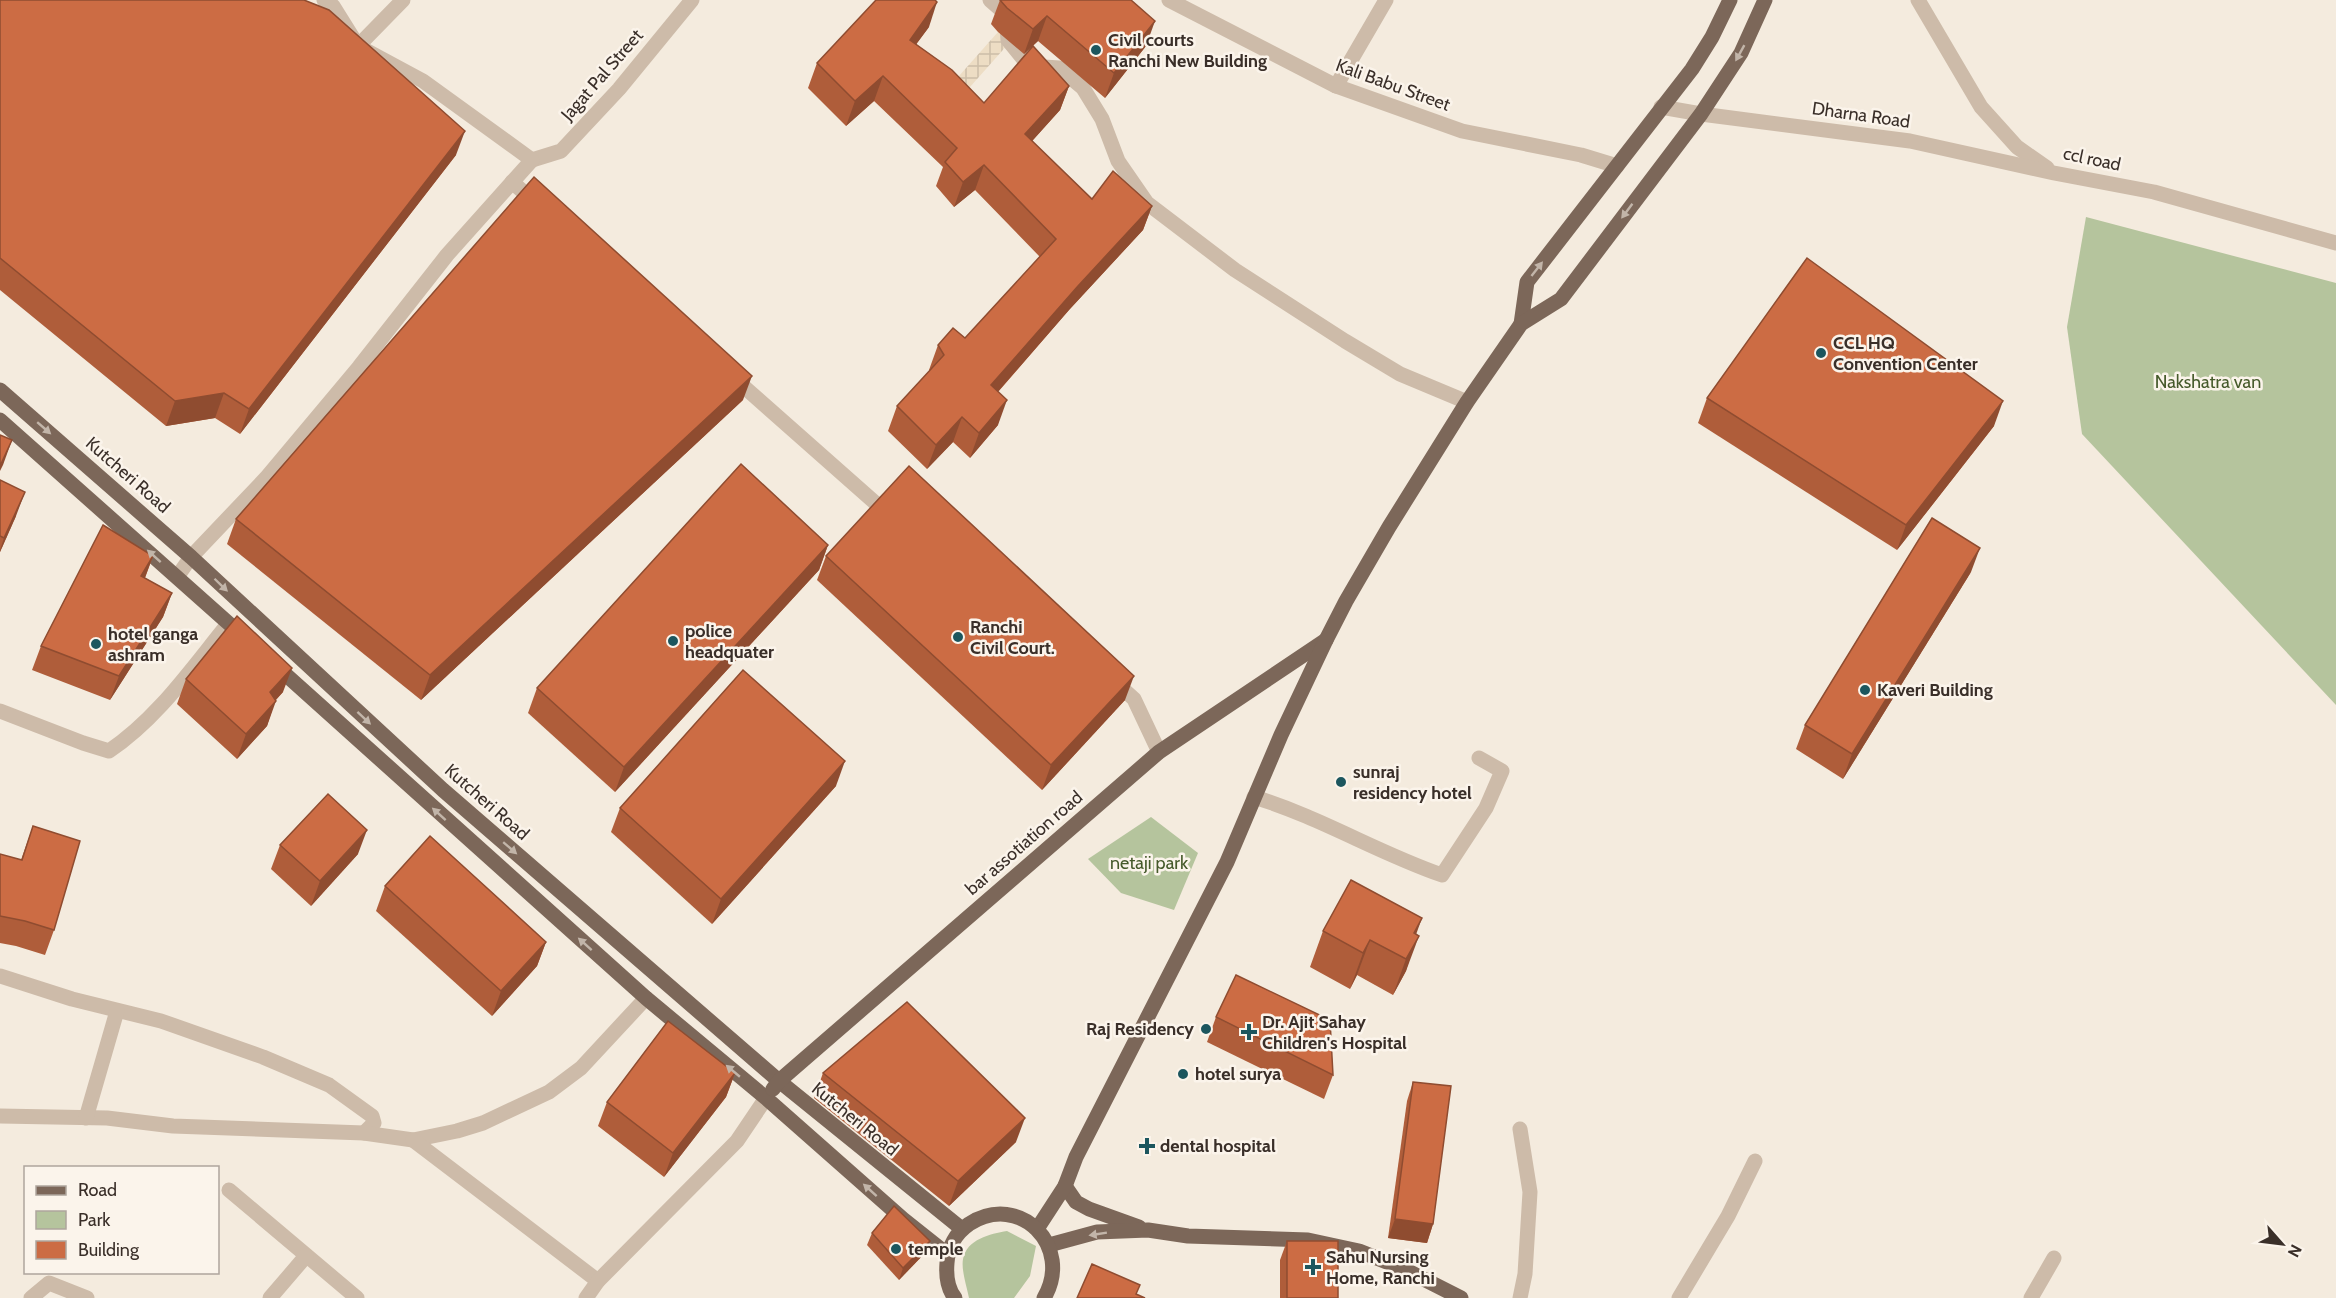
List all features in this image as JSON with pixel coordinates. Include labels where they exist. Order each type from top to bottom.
[{"type":"main road","points":[[1521,324],[1527,282],[1702,53],[1730,0]]},
{"type":"main road","points":[[1037,1229],[1065,1186],[1076,1157],[1227,862],[1281,735],[1326,640],[1389,527],[1467,402],[1521,324],[1561,299],[1701,114],[1741,53],[1766,0]]},
{"type":"main road","name":"Kutcheri Road","points":[[0,390],[191,557],[443,790],[778,1081],[962,1229]]},
{"type":"main road","points":[[0,420],[646,998],[766,1098],[903,1220],[947,1254]]},
{"type":"main road","name":"bar assotiation road","points":[[766,1098],[778,1081],[1159,752],[1326,640]]},
{"type":"main road","points":[[1065,1186],[1076,1202],[1089,1209],[1148,1230],[1188,1236],[1308,1240],[1349,1249],[1402,1268],[1461,1298]]},
{"type":"main road","points":[[955,1298],[946,1275],[947,1254],[953,1240],[962,1229],[979,1218],[999,1214],[1020,1217],[1037,1229],[1049,1245],[1054,1266],[1051,1286],[1044,1298]]},
{"type":"main road","points":[[1049,1245],[1097,1233],[1148,1230]]},
{"type":"street","points":[[177,577],[191,557],[266,478],[359,367],[447,255],[532,160],[423,81],[358,46],[333,6],[324,0]]},
{"type":"street","points":[[358,46],[403,0]]},
{"type":"street","name":"Jagat Pal Street","points":[[532,160],[561,151],[619,89],[692,0]]},
{"type":"street","points":[[990,0],[1006,14],[1008,40],[1029,66],[1059,68],[1083,88],[1102,119],[1118,161],[1147,203],[1235,270],[1345,341],[1400,374],[1467,402]]},
{"type":"street","name":"Kali Babu Street","points":[[1169,0],[1336,86],[1462,130],[1581,155],[1617,166]]},
{"type":"street","points":[[1336,86],[1386,0]]},
{"type":"street","name":"ccl road","points":[[1918,0],[1981,107],[2017,147],[2055,173],[2154,192],[2336,243]]},
{"type":"street","name":"Dharna Road","points":[[1661,107],[1910,141],[2055,173]]},
{"type":"street","points":[[512,182],[548,214]]},
{"type":"street","points":[[719,364],[880,507],[901,486]]},
{"type":"street","points":[[0,711],[108,751],[129,737],[152,714],[228,624]]},
{"type":"street","points":[[1100,667],[1134,699],[1159,752]]},
{"type":"street","points":[[1254,797],[1312,818],[1418,867],[1442,875],[1486,808],[1502,771],[1479,758]]},
{"type":"street","points":[[0,976],[72,999],[161,1021],[263,1057],[329,1085],[372,1116],[374,1123],[364,1133]]},
{"type":"street","points":[[0,1116],[107,1118],[173,1126],[364,1133],[413,1140],[483,1123],[549,1092],[581,1068],[646,998]]},
{"type":"street","points":[[86,1118],[117,1011]]},
{"type":"street","points":[[586,1298],[598,1281],[737,1141],[766,1098]]},
{"type":"street","points":[[1520,1129],[1530,1192],[1525,1275],[1520,1298]]},
{"type":"street","points":[[413,1140],[598,1281]]},
{"type":"street","points":[[1679,1298],[1728,1216],[1755,1161]]},
{"type":"street","points":[[229,1190],[357,1298]]},
{"type":"street","points":[[270,1298],[306,1256]]},
{"type":"street","points":[[2031,1298],[2054,1258]]},
{"type":"street","points":[[32,1298],[49,1283],[87,1298]]},
{"type":"green space","name":"Nakshatra van","points":[[2086,217],[2336,283],[2336,705],[2082,434],[2067,327]]},
{"type":"green space","name":"netaji park","points":[[1151,817],[1198,853],[1174,910],[1121,893],[1088,859]]},
{"type":"green space","points":[[1007,1231],[1036,1246],[1030,1276],[1014,1298],[969,1298],[963,1268],[965,1252],[980,1239]]},
{"type":"shaded area","points":[[998,32],[1010,42],[954,105],[943,94]]},
{"type":"building","points":[[0,0],[304,0],[329,10],[465,131],[249,409],[224,393],[175,401],[0,258]]},
{"type":"building","points":[[876,0],[935,0],[937,2],[910,40],[952,70],[984,103],[1033,46],[1069,86],[1025,134],[1092,199],[1113,171],[1152,206],[991,385],[1007,400],[979,433],[962,417],[936,445],[897,406],[944,355],[938,345],[953,328],[965,338],[1056,239],[984,165],[963,182],[945,162],[957,148],[883,76],[855,101],[817,63]]},
{"type":"building","points":[[1000,0],[1131,0],[1155,21],[1114,73],[1047,16],[1033,29]]},
{"type":"building","points":[[534,177],[752,376],[430,675],[236,519]]},
{"type":"building","name":"CCL HQ Convention Center","points":[[1807,258],[2003,401],[1906,525],[1707,398]]},
{"type":"building","points":[[0,435],[12,440],[0,466]]},
{"type":"building","name":"police headquater","points":[[741,464],[828,545],[624,767],[537,688]]},
{"type":"building","points":[[909,466],[1134,676],[1051,765],[826,556]]},
{"type":"building","points":[[0,480],[25,492],[4,538],[0,536]]},
{"type":"building","name":"Kaveri Building","points":[[1932,518],[1980,548],[1852,754],[1805,725]]},
{"type":"building","name":"hotel ganga ashram","points":[[103,525],[153,556],[141,576],[172,593],[119,676],[41,646]]},
{"type":"building","points":[[237,616],[292,668],[270,692],[276,701],[246,734],[186,679]]},
{"type":"building","points":[[743,670],[845,761],[721,899],[620,808]]},
{"type":"building","points":[[328,794],[367,830],[320,881],[280,845]]},
{"type":"building","points":[[33,826],[80,841],[54,930],[0,916],[0,854],[22,860]]},
{"type":"building","points":[[430,836],[546,942],[501,991],[385,886]]},
{"type":"building","points":[[1351,880],[1422,918],[1414,933],[1419,936],[1406,959],[1370,940],[1363,953],[1323,931]]},
{"type":"building","points":[[1236,975],[1330,1020],[1333,1075],[1216,1017]]},
{"type":"building","points":[[907,1002],[1025,1118],[958,1181],[823,1073]]},
{"type":"building","points":[[668,1021],[735,1073],[673,1153],[607,1102]]},
{"type":"building","points":[[1413,1082],[1451,1086],[1433,1224],[1395,1219]]},
{"type":"building","points":[[894,1206],[930,1241],[903,1268],[872,1233]]},
{"type":"building","points":[[1287,1241],[1338,1241],[1338,1298],[1287,1298]]},
{"type":"building","points":[[1092,1264],[1140,1285],[1136,1294],[1145,1298],[1077,1298]]},
{"type":"place","name":"Civil courts Ranchi New Building","points":[[1096,50]]},
{"type":"place","name":"CCL HQ Convention Center","points":[[1821,353]]},
{"type":"place","name":"Ranchi Civil Court.","points":[[958,637]]},
{"type":"place","name":"police headquater","points":[[673,641]]},
{"type":"place","name":"hotel ganga ashram","points":[[96,644]]},
{"type":"place","name":"Kaveri Building","points":[[1865,690]]},
{"type":"place","name":"sunraj residency hotel","points":[[1341,782]]},
{"type":"place","name":"Raj Residency","points":[[1206,1029]]},
{"type":"place","name":"Dr. Ajit Sahay Children's Hospital","points":[[1249,1032]]},
{"type":"place","name":"hotel surya","points":[[1183,1074]]},
{"type":"place","name":"dental hospital","points":[[1147,1146]]},
{"type":"place","name":"temple","points":[[896,1249]]},
{"type":"place","name":"Sahu Nursing Home, Ranchi","points":[[1313,1267]]}]
